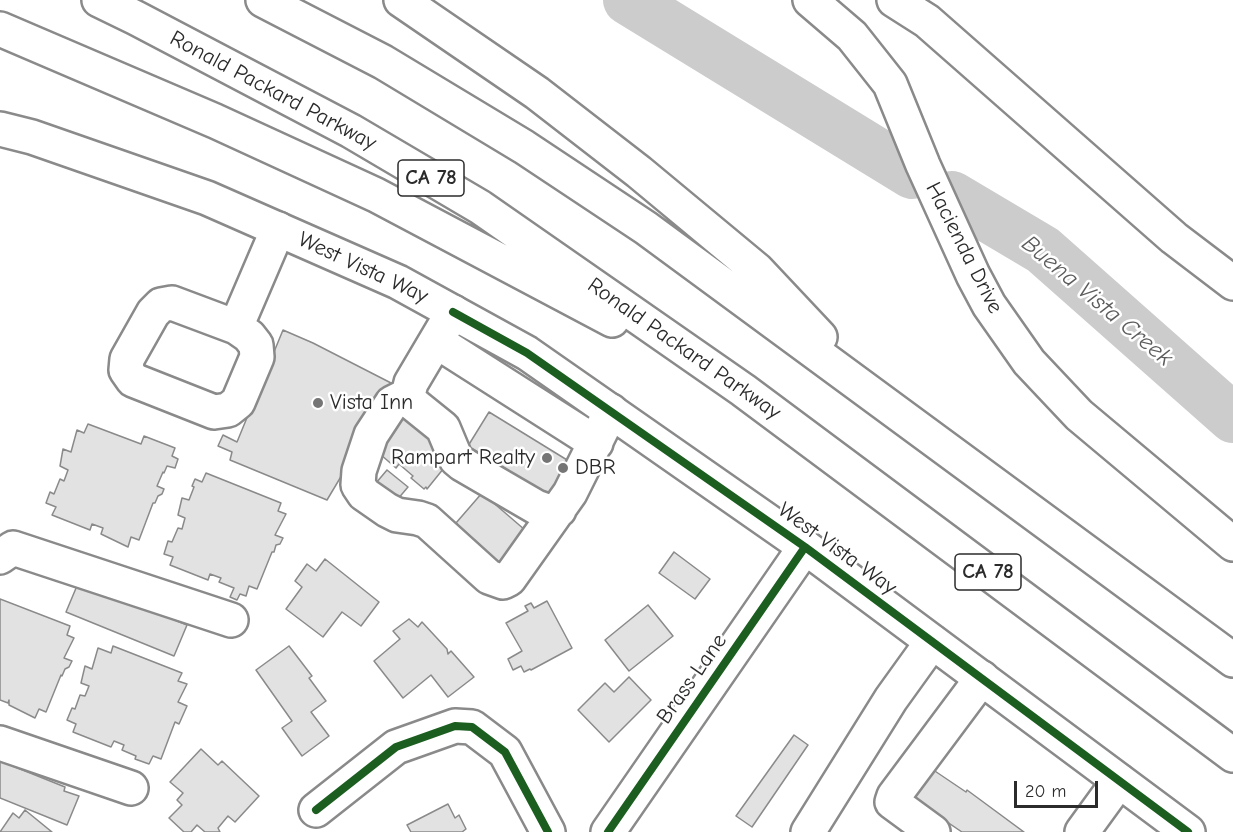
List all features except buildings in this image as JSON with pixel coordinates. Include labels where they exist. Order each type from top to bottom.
[{"type":"main road","name":"Ronald Packard Parkway","points":[[99,0],[351,131],[480,207],[743,390],[1233,755]]},
{"type":"main road","points":[[263,0],[383,62],[524,147],[646,228],[1233,660]]},
{"type":"main road","points":[[400,0],[537,93],[639,172],[757,270],[877,397]]},
{"type":"main road","name":"Hacienda Drive","points":[[810,0],[852,36],[890,84],[923,165],[973,275],[989,305],[1029,362],[1079,415],[1233,544]]},
{"type":"main road","points":[[894,0],[927,21],[1174,238],[1233,283]]},
{"type":"main road","points":[[0,29],[215,121],[376,195],[743,390]]},
{"type":"main road","name":"West Vista Way","points":[[0,129],[32,137],[207,198],[398,282],[527,352],[805,547],[1188,832]]},
{"type":"main road","points":[[236,327],[278,229]]},
{"type":"main road","points":[[453,312],[411,383],[408,395],[412,403],[443,428],[456,459],[462,464],[536,507],[550,512],[559,510]]},
{"type":"main road","points":[[436,341],[596,443]]},
{"type":"main road","points":[[408,395],[392,403],[371,435],[359,471],[358,484],[364,494],[397,515],[427,521],[489,577],[503,582],[509,579],[559,510],[579,478],[611,411]]},
{"type":"main road","name":"Brass Lane","points":[[609,832],[805,547]]},
{"type":"main road","points":[[0,557],[13,548],[231,620]]},
{"type":"main road","points":[[808,832],[891,699],[932,642]]},
{"type":"main road","points":[[933,832],[892,802],[894,796],[982,678]]},
{"type":"main road","points":[[316,810],[396,747],[455,726],[472,727],[505,752],[548,832]]},
{"type":"main road","points":[[0,743],[131,788]]},
{"type":"main road","points":[[1082,832],[1119,781]]},
{"type":"waterway","name":"Buena Vista Creek","points":[[628,0],[912,174]]},
{"type":"waterway","name":"Buena Vista Creek","points":[[952,196],[1043,250],[1233,418]]},
{"type":"cycle path","points":[[453,312],[527,353],[805,547],[1188,832]]},
{"type":"cycle path","points":[[608,832],[805,547]]},
{"type":"cycle path","points":[[316,810],[396,747],[455,726],[472,727],[505,752],[548,832]]},
{"type":"place","name":"Vista Inn","points":[[318,403]]},
{"type":"place","name":"Rampart Realty","points":[[547,458]]},
{"type":"place","name":"DBR","points":[[563,468]]}]
